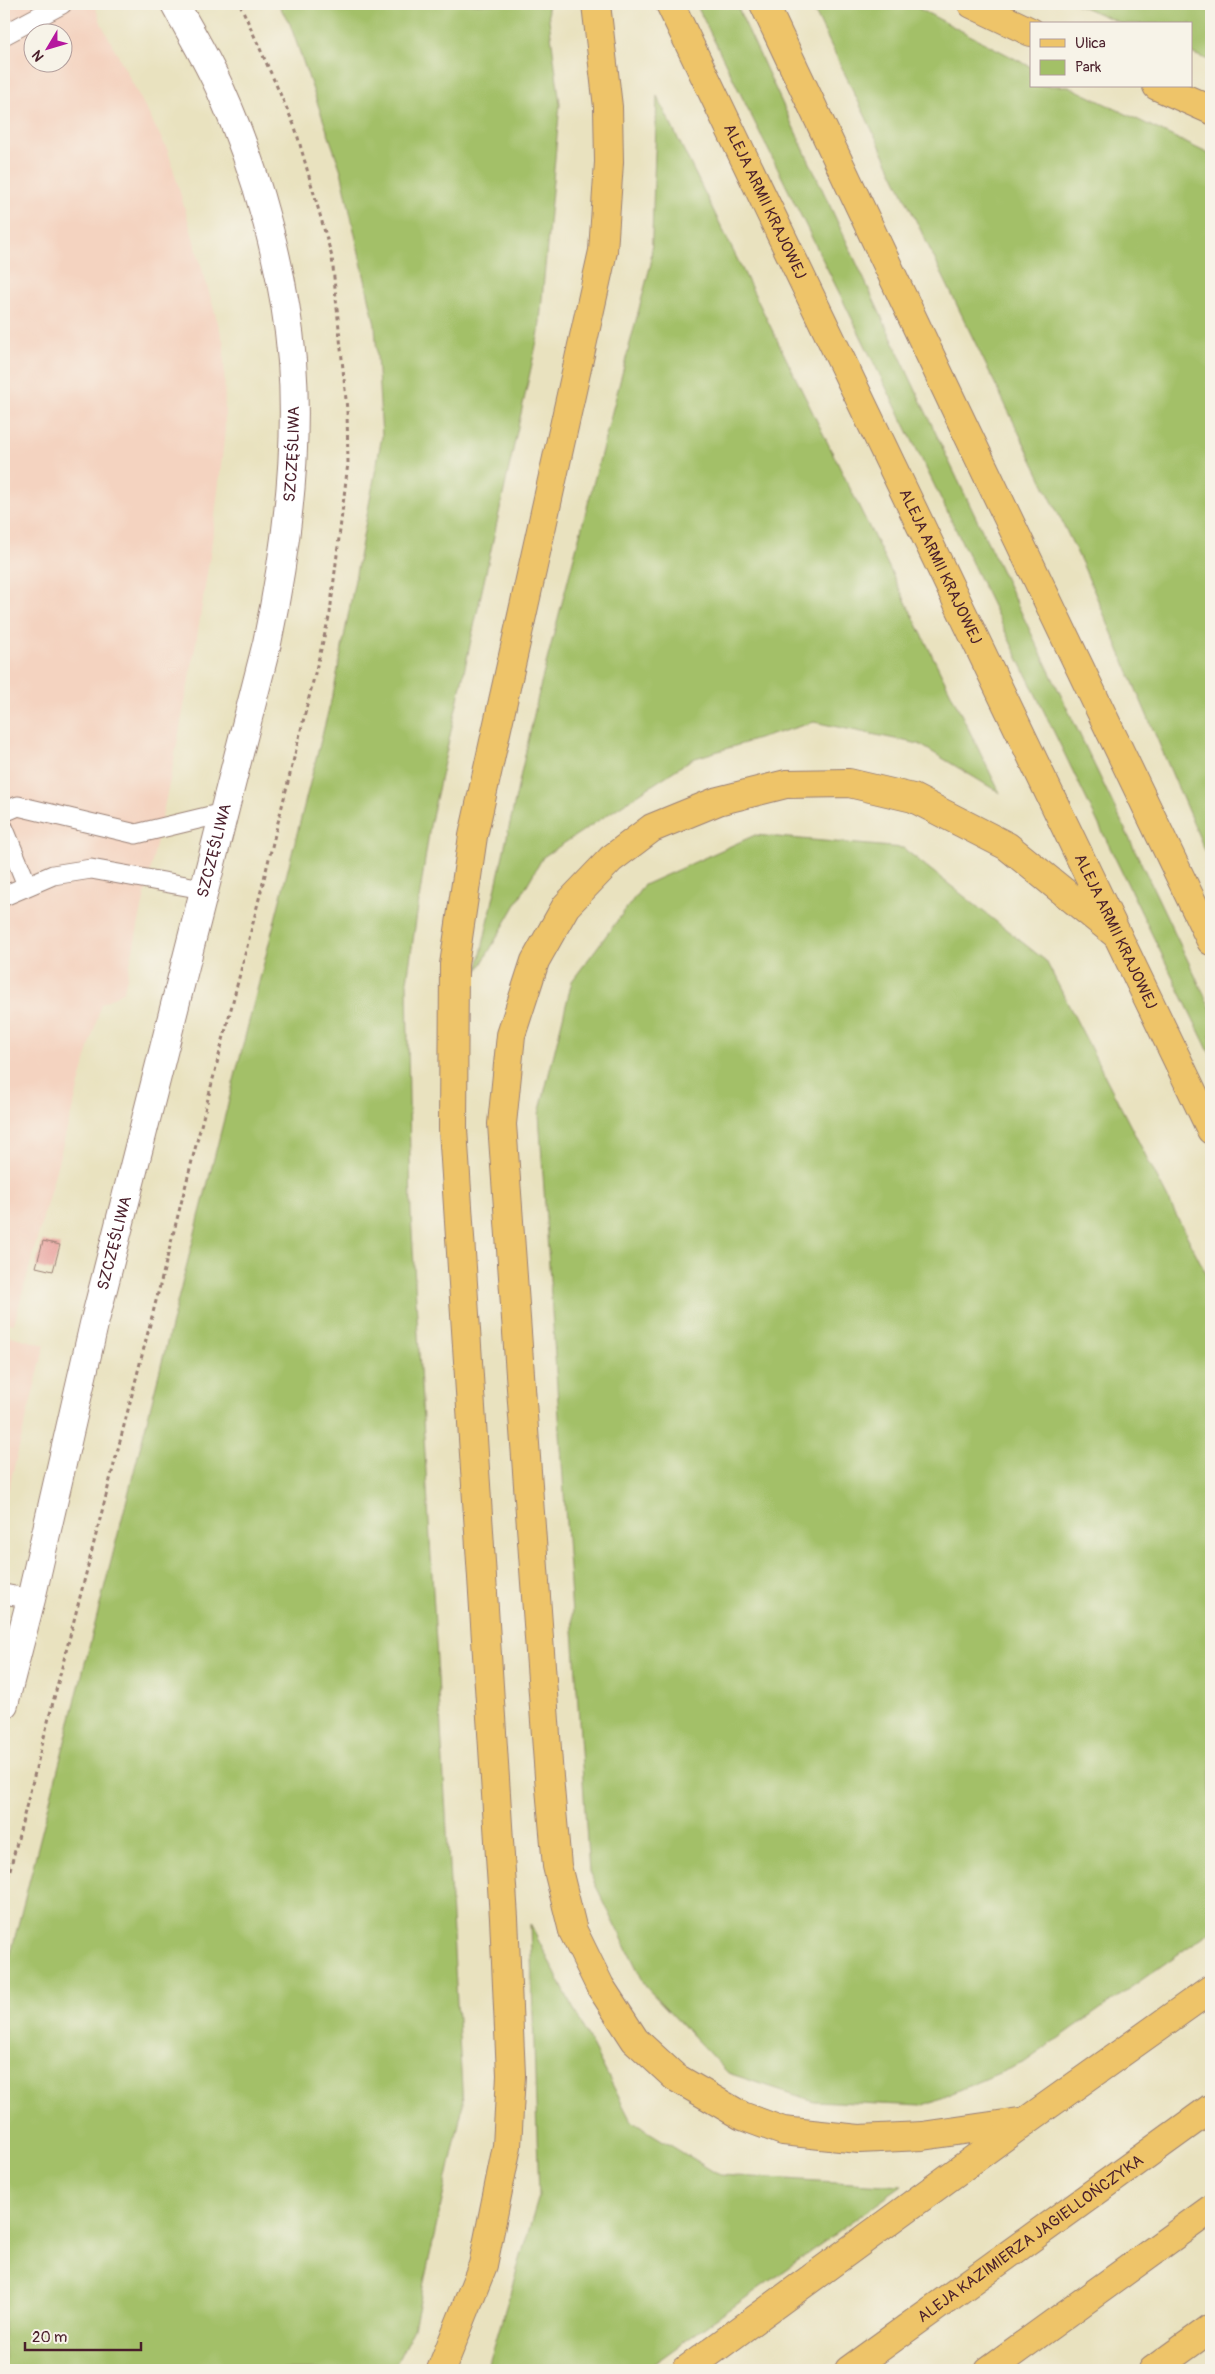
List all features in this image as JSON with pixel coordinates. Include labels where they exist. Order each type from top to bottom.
[{"type":"main road","points":[[441,2370],[483,2264],[507,2146],[511,2075],[504,1918],[453,1129],[454,965],[473,836],[603,251],[609,162],[608,107],[596,4]]},
{"type":"main road","name":"ALEJA ARMII KRAJOWEJ","points":[[670,4],[1211,1130]]},
{"type":"main road","points":[[764,4],[943,384],[1211,941]]},
{"type":"main road","points":[[972,4],[1030,32]]},
{"type":"main road","points":[[1162,88],[1211,110]]},
{"type":"main road","points":[[1026,2121],[922,2136],[859,2139],[783,2131],[742,2116],[675,2077],[635,2040],[600,1986],[573,1931],[557,1866],[502,1124],[511,1035],[535,961],[566,906],[611,859],[652,828],[718,801],[786,784],[849,783],[913,798],[1007,846],[1117,935]]},
{"type":"main road","points":[[686,2370],[1026,2121],[1211,1989]]},
{"type":"main road","name":"ALEJA KAZIMIERZA JAGIELLOŃCZYKA","points":[[849,2370],[1211,2108]]},
{"type":"main road","points":[[989,2370],[1211,2209]]},
{"type":"main road","points":[[1153,2370],[1211,2328]]},
{"type":"street","name":"SZCZĘŚLIWA","points":[[4,1704],[31,1599],[94,1324],[267,644],[279,585],[285,540],[294,419],[292,361],[284,299],[259,191],[221,90],[175,4]]},
{"type":"lane","points":[[4,35],[62,4]]},
{"type":"lane","points":[[4,812],[18,806],[136,834],[223,813]]},
{"type":"lane","points":[[4,829],[26,885]]},
{"type":"lane","points":[[4,896],[53,875],[91,869],[204,889]]},
{"type":"lane","points":[[4,1594],[31,1599]]},
{"type":"shaded area","points":[[4,4],[94,4],[102,25],[168,151],[224,344],[225,432],[211,549],[196,643],[171,775],[124,991],[101,1004],[14,1324],[4,1322]]},
{"type":"shaded area","points":[[10,1336],[45,1345],[8,1491],[4,1494],[4,1359]]},
{"type":"green space","points":[[278,4],[547,4],[560,104],[539,332],[430,826],[407,981],[411,1214],[463,2105],[414,2328],[393,2370],[4,2370],[4,1980],[335,685],[382,436],[375,325],[341,171],[290,24]]},
{"type":"green space","points":[[696,4],[736,4],[945,453],[1211,1009],[1211,1056],[926,468]]},
{"type":"green space","points":[[811,4],[910,4],[1030,66],[1030,88],[1072,88],[1211,155],[1211,865],[1082,563]]},
{"type":"green space","points":[[1076,4],[1211,4],[1211,61],[1192,53],[1192,22],[1118,22]]},
{"type":"green space","points":[[657,96],[1000,793],[919,744],[814,722],[692,759],[543,857],[477,972],[541,683],[651,263]]},
{"type":"green space","points":[[755,835],[903,848],[1046,961],[1211,1283],[1211,1931],[1025,2062],[922,2106],[814,2101],[728,2073],[646,1987],[589,1872],[539,1114],[572,981],[644,885]]},
{"type":"green space","points":[[530,1924],[631,2121],[719,2175],[902,2186],[645,2370],[487,2370],[539,2196]]},
{"type":"building","points":[[43,1241],[60,1245],[53,1271],[36,1267]]}]
